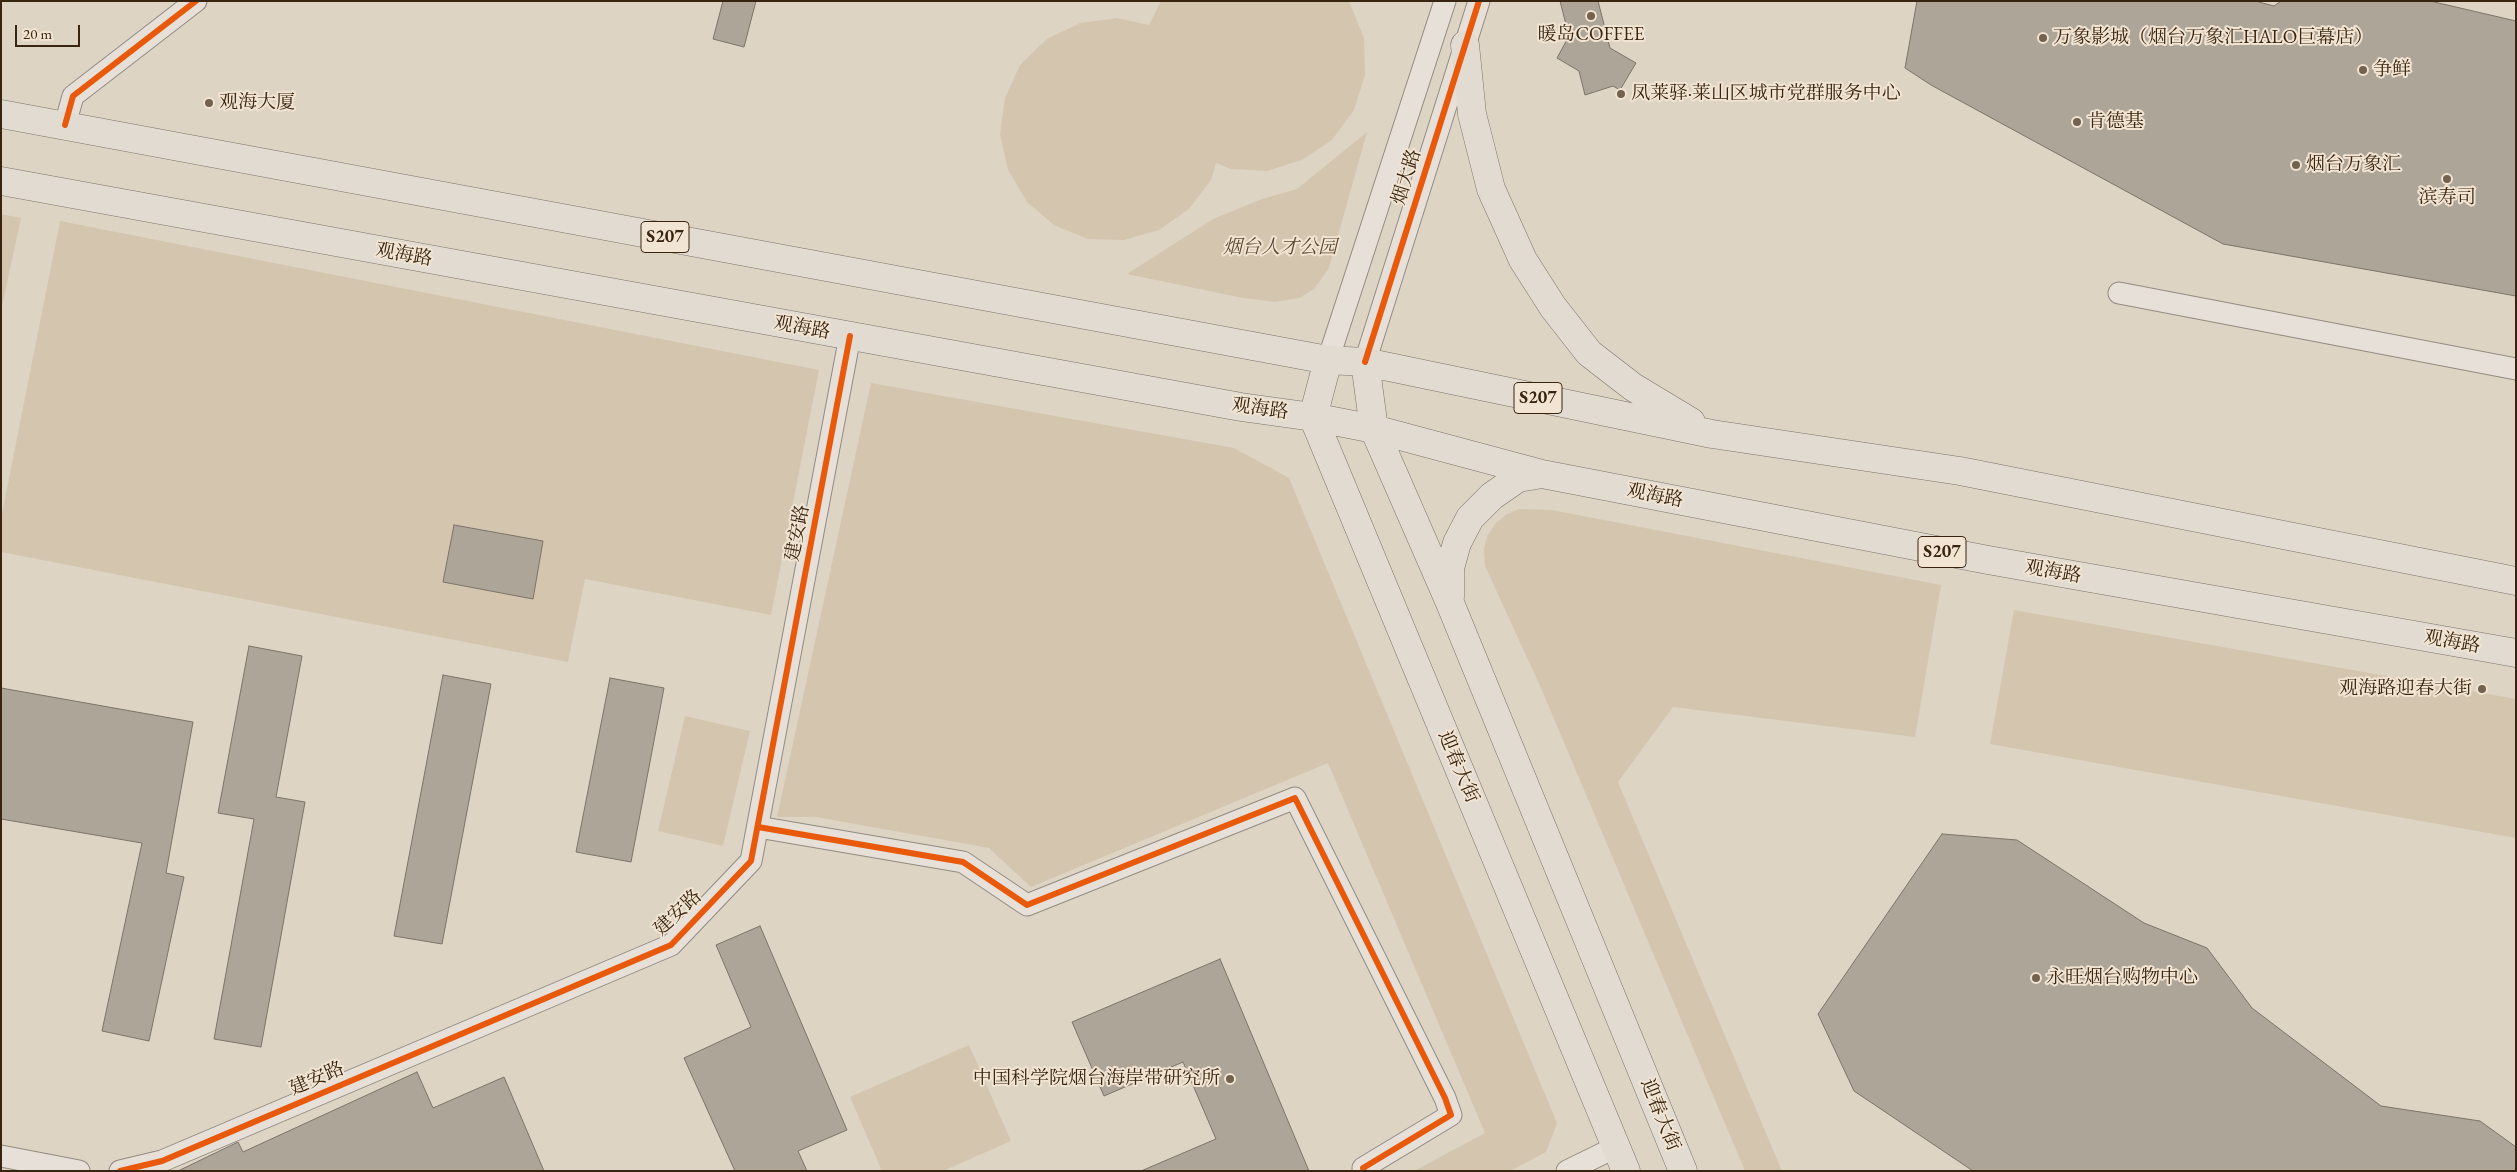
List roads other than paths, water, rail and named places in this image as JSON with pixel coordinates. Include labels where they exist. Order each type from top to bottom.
[{"type":"main road","points":[[1465,45],[1472,114],[1492,189],[1523,260],[1553,307],[1589,353],[1633,387],[1712,434]]},
{"type":"main road","name":"S207","points":[[1,114],[1328,360],[1365,362],[1712,434],[1960,471],[2516,581]]},
{"type":"main road","name":"观海路","points":[[1,181],[1241,407],[1313,417],[1374,429],[1542,474],[1988,560],[2516,653]]},
{"type":"main road","points":[[1313,417],[1328,360]]},
{"type":"main road","name":"迎春大街","points":[[1365,362],[1374,429],[1450,603],[1683,1171]]},
{"type":"main road","name":"迎春大街","points":[[1313,417],[1621,1159]]},
{"type":"main road","points":[[1450,603],[1450,568],[1457,543],[1470,518],[1492,496],[1518,478],[1542,474]]},
{"type":"street","points":[[65,125],[73,96],[196,1]]},
{"type":"street","name":"烟大路","points":[[1328,360],[1444,1]]},
{"type":"street","name":"烟大路","points":[[1365,362],[1479,1]]},
{"type":"street","points":[[2120,293],[2516,369]]},
{"type":"street","name":"建安路","points":[[120,1171],[162,1161],[671,945],[751,861],[850,336]]},
{"type":"street","points":[[758,827],[963,862],[1027,905],[1294,798],[1445,1098],[1451,1115],[1363,1168],[1364,1171]]},
{"type":"street","points":[[1,1156],[79,1171]]},
{"type":"street","points":[[1567,1171],[1621,1159]]},
{"type":"place","name":"暖岛COFFEE","points":[[1591,16]]},
{"type":"place","name":"万象影城（烟台万象汇HALO巨幕店）","points":[[2043,38]]},
{"type":"place","name":"争鲜","points":[[2363,70]]},
{"type":"place","name":"凤莱驿·莱山区城市党群服务中心","points":[[1621,94]]},
{"type":"place","name":"观海大厦","points":[[209,103]]},
{"type":"place","name":"肯德基","points":[[2077,122]]},
{"type":"place","name":"烟台万象汇","points":[[2296,165]]},
{"type":"place","name":"滨寿司","points":[[2447,179]]},
{"type":"place","name":"观海路迎春大街","points":[[2482,689]]},
{"type":"place","name":"永旺烟台购物中心","points":[[2036,978]]},
{"type":"place","name":"中国科学院烟台海岸带研究所","points":[[1230,1079]]},
{"type":"park label","name":"烟台人才公园","points":[[1280,248]]}]
